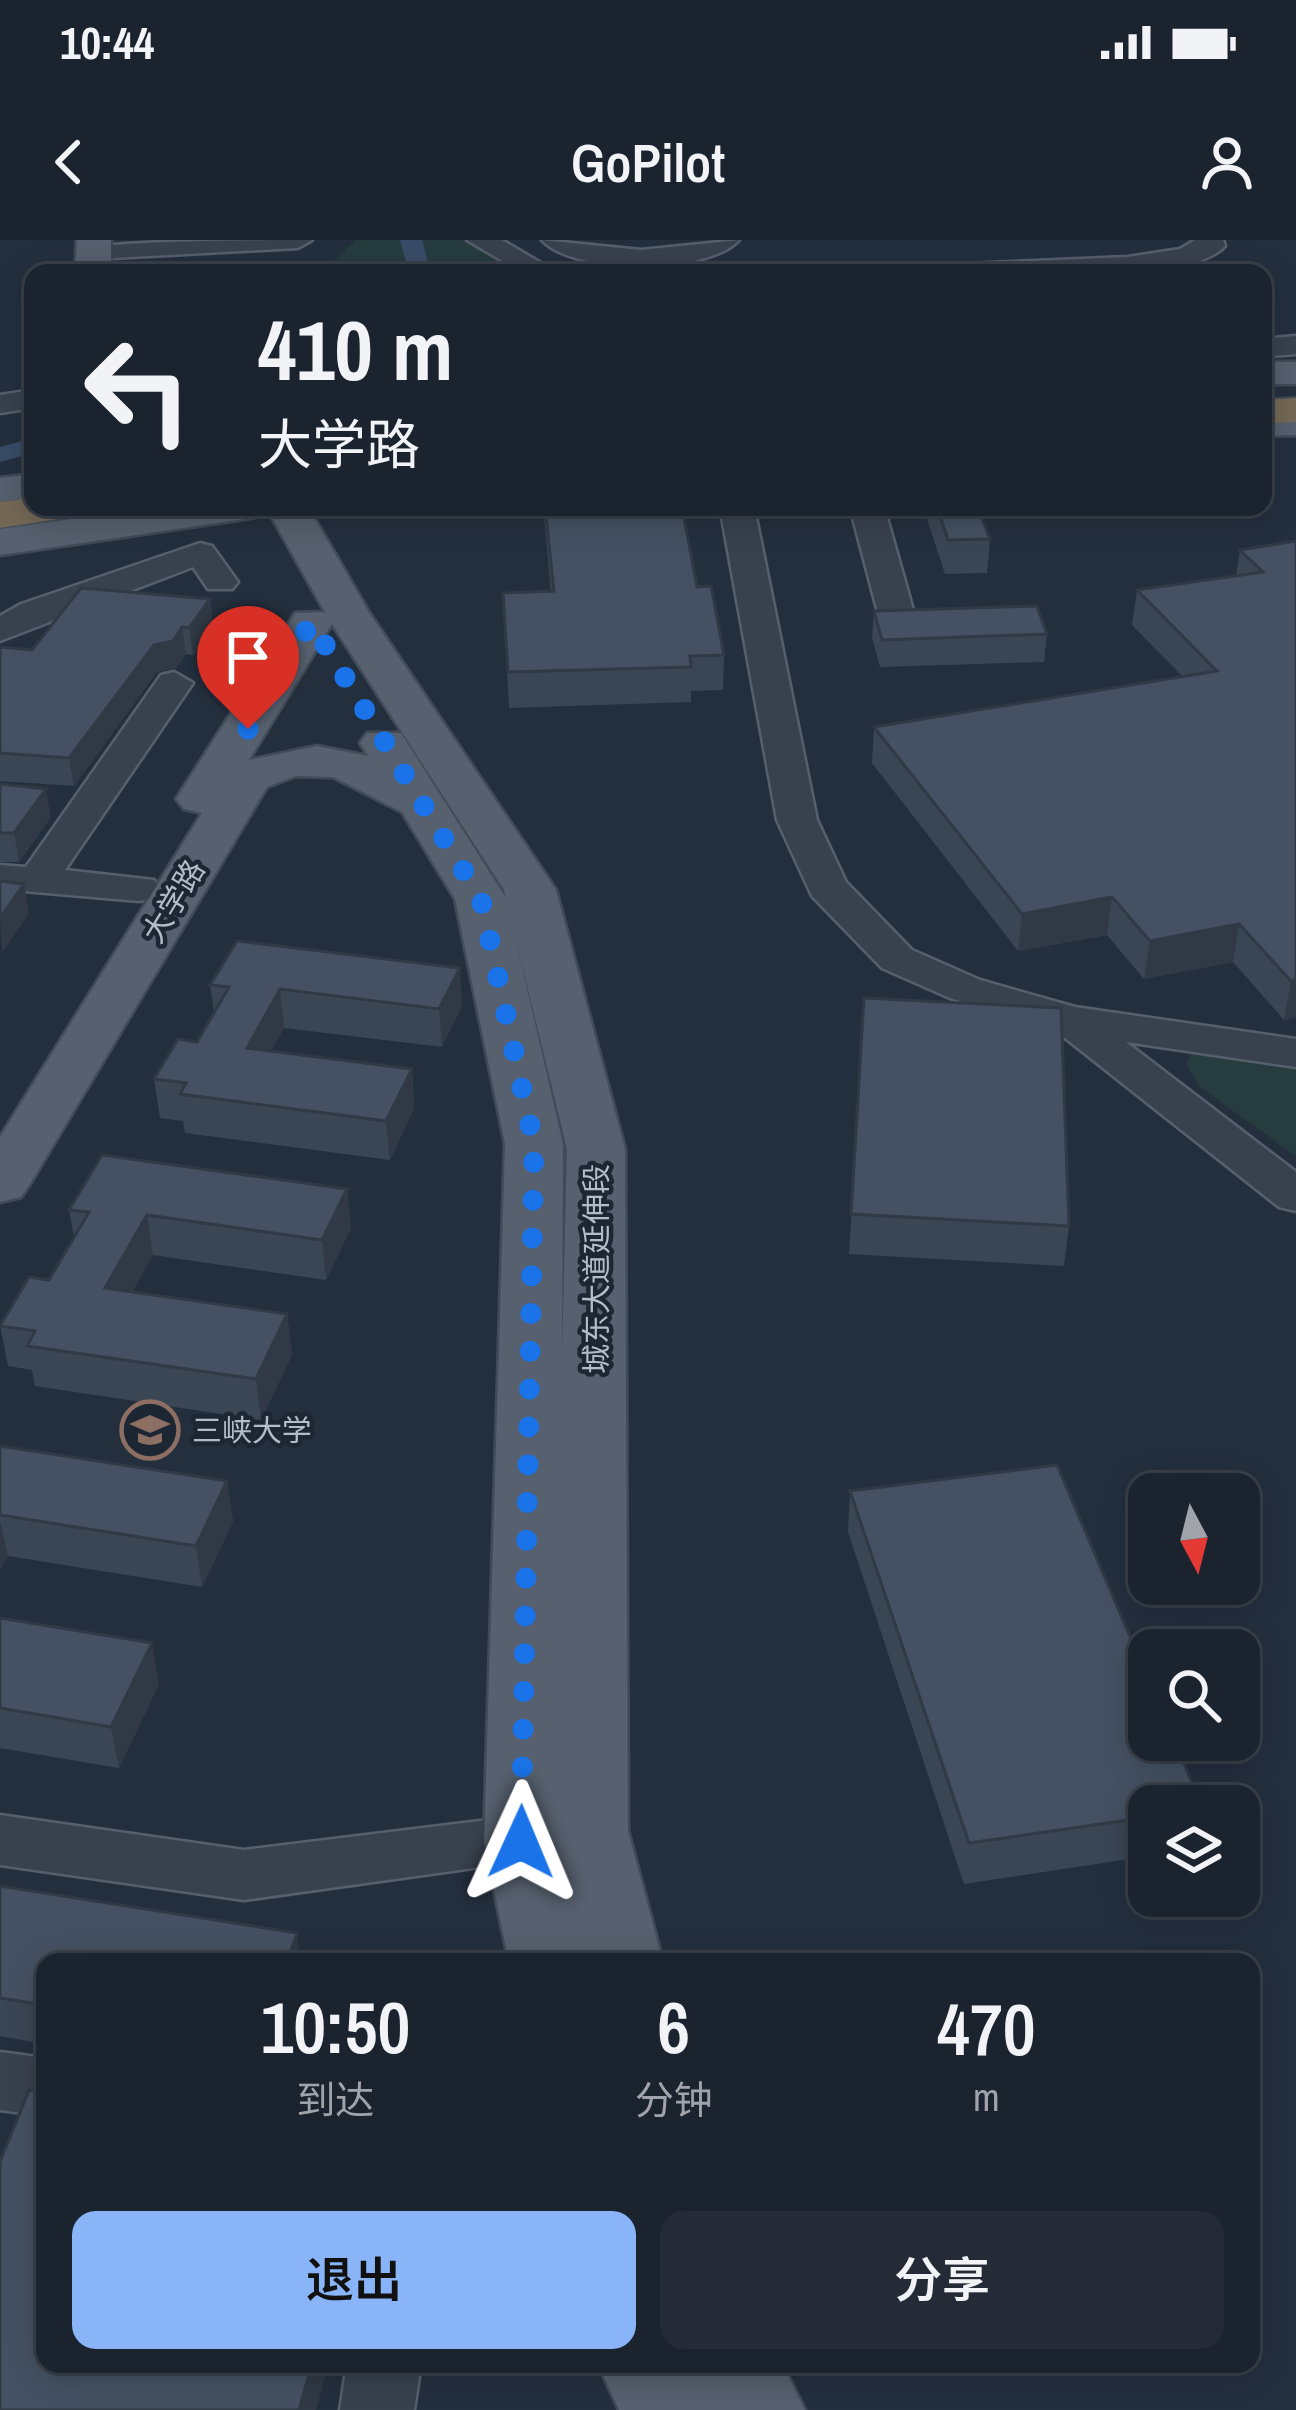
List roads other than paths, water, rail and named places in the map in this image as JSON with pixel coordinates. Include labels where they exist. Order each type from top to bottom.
[{"type":"main road","points":[[0,542],[183,516]]},
{"type":"main road","name":"城东大道延伸段","points":[[252,516],[311,622],[481,899],[534,1144],[521,1842],[547,1953]]},
{"type":"main road","name":"城东大道延伸段","points":[[292,516],[348,614],[530,890],[596,1149],[590,1831],[621,1953]]},
{"type":"main road","name":"大学路","points":[[0,1108],[248,729],[311,622]]},
{"type":"main road","name":"大学路","points":[[0,1184],[249,777],[280,763],[356,764],[420,804]]},
{"type":"main road","points":[[648,2373],[668,2410]]},
{"type":"main road","points":[[736,2373],[759,2410]]},
{"type":"street","points":[[107,254],[298,240]]},
{"type":"street","points":[[481,240],[527,264]]},
{"type":"street","points":[[556,240],[599,254],[658,264]]},
{"type":"street","points":[[666,264],[725,240]]},
{"type":"street","points":[[984,264],[1007,240]]},
{"type":"street","points":[[1120,264],[1194,256],[1211,246],[1209,240]]},
{"type":"street","points":[[739,516],[797,820],[827,886],[897,959],[965,989],[1070,1020],[1296,1053]]},
{"type":"street","points":[[869,516],[899,624]]},
{"type":"street","points":[[0,630],[34,612],[200,553],[220,582]]},
{"type":"street","points":[[19,879],[90,804],[174,683]]},
{"type":"street","points":[[45,800],[90,804]]},
{"type":"street","points":[[19,879],[140,889]]},
{"type":"street","points":[[1070,1020],[1296,1196]]},
{"type":"street","points":[[0,1840],[244,1875],[590,1831]]},
{"type":"street","points":[[0,2081],[36,2086]]},
{"type":"street","points":[[376,2410],[382,2373]]},
{"type":"waterway","points":[[411,240],[418,264]]},
{"type":"waterway","points":[[0,455],[24,448]]},
{"type":"place","name":"三峡大学","points":[[150,1430]]}]
